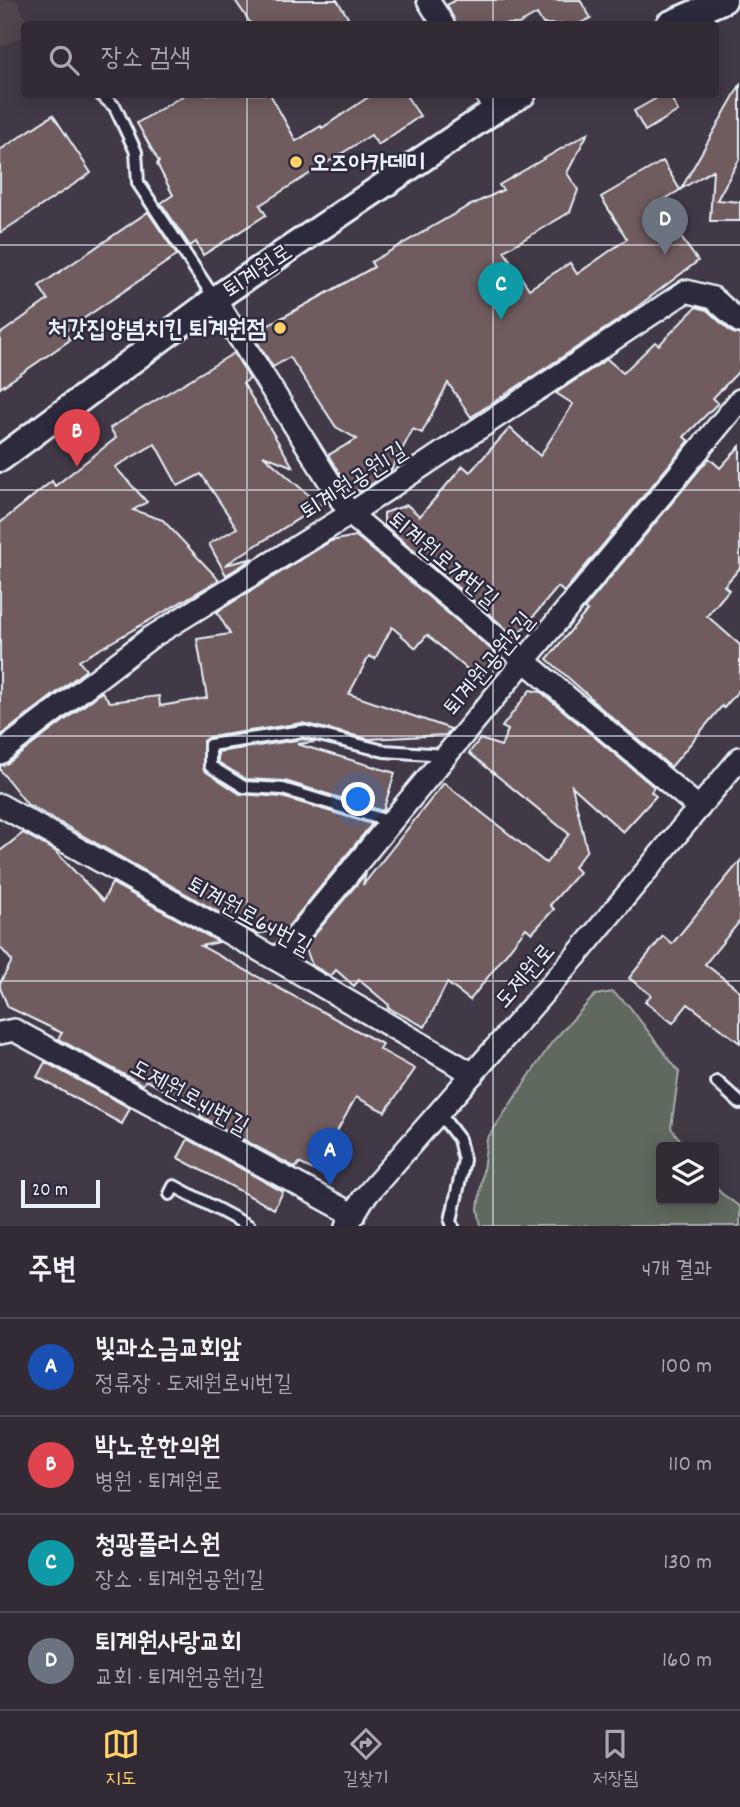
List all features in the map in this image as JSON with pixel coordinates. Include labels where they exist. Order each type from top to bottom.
[{"type":"street","points":[[428,0],[441,21]]},
{"type":"street","points":[[673,21],[692,6],[724,0]]},
{"type":"street","name":"퇴계원로","points":[[0,459],[215,299],[490,102]]},
{"type":"street","name":"퇴계원공원1길","points":[[0,753],[150,638],[350,514],[686,291],[713,298],[740,322]]},
{"type":"street","name":"퇴계원로78번길","points":[[215,299],[350,514],[699,808]]},
{"type":"street","name":"퇴계원공원2길","points":[[277,960],[740,400]]},
{"type":"street","name":"도제원로","points":[[351,1220],[363,1199],[576,956],[740,758]]},
{"type":"street","name":"퇴계원로64번길","points":[[0,805],[277,960],[472,1074]]},
{"type":"street","name":"도제원로41번길","points":[[0,1033],[14,1030],[351,1220]]},
{"type":"lane","points":[[105,98],[115,107],[136,152],[138,183],[215,299]]},
{"type":"lane","points":[[391,822],[283,789],[244,787],[209,766],[210,745],[303,731],[384,751],[446,755]]},
{"type":"lane","points":[[717,1082],[740,1103]]},
{"type":"lane","points":[[439,1113],[459,1139],[464,1160],[451,1221],[453,1226]]},
{"type":"lane","points":[[170,1194],[174,1186],[249,1226]]},
{"type":"shaded area","points":[[0,0],[17,0],[27,21],[21,21],[21,37],[0,47]]},
{"type":"green space","points":[[613,992],[629,1006],[679,1072],[671,1128],[682,1142],[656,1142],[656,1205],[719,1205],[719,1190],[740,1207],[740,1226],[481,1226],[478,1209],[487,1139],[552,1042],[595,995]]},
{"type":"building","points":[[235,0],[337,0],[350,21],[249,21]]},
{"type":"building","points":[[456,0],[580,0],[591,18],[585,21],[541,21],[537,14],[524,21],[455,21],[447,5]]},
{"type":"building","points":[[740,85],[740,158],[717,200],[740,202],[740,221],[710,221],[713,170],[681,189]]},
{"type":"building","points":[[179,98],[272,98],[296,141],[321,126],[322,128],[367,98],[408,98],[420,116],[378,145],[371,135],[260,205],[266,215],[203,255],[196,242],[190,246],[161,203],[173,195],[157,164],[159,162],[137,123]]},
{"type":"building","points":[[657,98],[671,98],[678,111],[645,131],[634,111]]},
{"type":"building","points":[[53,115],[91,173],[0,233],[0,150]]},
{"type":"building","points":[[588,133],[567,173],[578,190],[570,212],[504,251],[529,289],[570,263],[577,274],[627,239],[601,197],[663,161],[680,190],[657,204],[698,261],[629,313],[471,417],[448,383],[422,433],[413,429],[390,472],[360,492],[349,488],[328,455],[357,439],[336,427],[290,357],[273,367],[256,340],[259,338],[256,332],[374,267],[371,262],[465,208],[503,190],[499,185]]},
{"type":"building","points":[[148,212],[177,255],[64,332],[70,340],[0,388],[0,334],[48,300],[39,286]]},
{"type":"building","points":[[696,307],[707,310],[731,332],[740,335],[740,370],[713,398],[718,403],[684,437],[689,441],[564,592],[558,587],[516,637],[384,525],[384,513],[407,505],[420,516],[463,466],[470,472],[510,428],[540,456],[573,404],[556,393],[607,359],[623,373],[655,342],[659,345]]},
{"type":"building","points":[[234,353],[250,379],[243,383],[293,467],[263,455],[320,505],[225,565],[254,558],[226,575],[209,544],[237,528],[201,474],[178,486],[155,444],[115,467],[147,502],[133,510],[163,520],[219,580],[79,661],[86,670],[0,736],[0,523],[52,481],[55,486],[116,438],[110,428]]},
{"type":"building","points":[[740,446],[740,568],[724,586],[729,590],[707,616],[740,645],[740,689],[724,708],[722,706],[671,767],[547,659],[587,611],[584,609],[709,458],[720,468]]},
{"type":"building","points":[[356,536],[499,656],[479,679],[427,635],[416,648],[392,627],[375,659],[369,656],[349,694],[451,729],[446,735],[369,739],[302,723],[209,737],[203,741],[204,770],[240,794],[282,797],[372,824],[287,928],[257,934],[27,804],[0,770],[0,766],[8,763],[102,692],[110,702],[159,696],[160,706],[207,698],[197,639],[230,634],[217,612],[331,541]]},
{"type":"building","points":[[530,690],[541,692],[654,787],[651,792],[656,796],[623,832],[572,786],[587,850],[574,867],[579,872],[550,905],[554,909],[532,933],[526,928],[470,1000],[447,983],[425,1027],[388,1008],[389,1005],[359,980],[354,986],[336,970],[331,976],[312,965],[305,946],[366,873],[363,885],[444,783],[546,863],[569,834],[469,753],[480,739],[501,746],[508,730],[502,727]]},
{"type":"building","points":[[303,739],[316,742],[297,744],[395,773],[383,811],[285,781],[246,779],[218,762],[218,752]]},
{"type":"building","points":[[23,833],[55,851],[103,901],[112,883],[219,942],[201,946],[382,1044],[379,1049],[415,1069],[385,1112],[356,1097],[315,1171],[299,1163],[296,1168],[200,1116],[203,1111],[146,1080],[143,1085],[58,1039],[62,1033],[8,1007],[0,988],[12,961],[0,947],[0,851]]},
{"type":"building","points":[[740,861],[740,921],[705,964],[740,991],[740,1043],[688,1004],[673,1023],[645,1002],[651,995],[629,978],[663,936],[672,944]]},
{"type":"building","points":[[45,1062],[130,1108],[122,1124],[37,1077]]},
{"type":"building","points":[[188,1139],[283,1192],[274,1209],[178,1158]]},
{"type":"place","name":"오즈아카데미","points":[[296,162]]},
{"type":"place","name":"퇴계원사랑교회","points":[[665,255]]},
{"type":"place","name":"청광플러스원","points":[[501,320]]},
{"type":"place","name":"처갓집양념치킨 퇴계원점","points":[[280,328]]},
{"type":"place","name":"박노훈한의원","points":[[77,467]]},
{"type":"place","name":"빛과소금교회앞","points":[[330,1186]]}]
